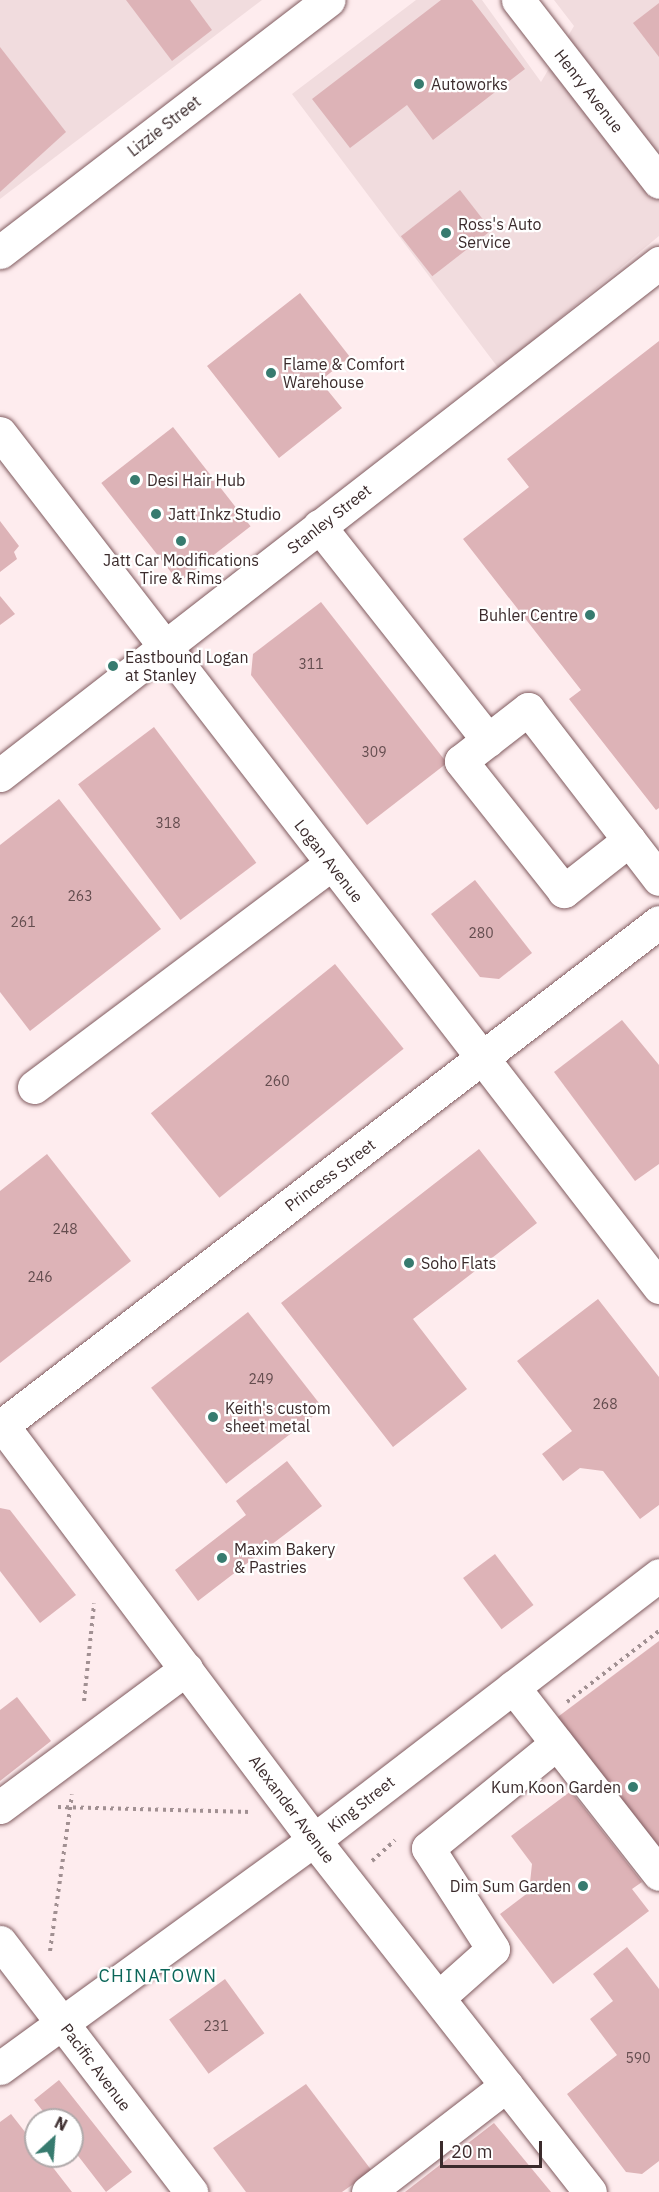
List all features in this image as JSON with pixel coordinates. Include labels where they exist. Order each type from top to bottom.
[{"type":"main road","name":"Lizzie Street","points":[[0,252],[329,0]]},
{"type":"main road","name":"Henry Avenue","points":[[518,0],[659,182]]},
{"type":"main road","name":"Stanley Street","points":[[0,775],[659,263]]},
{"type":"main road","name":"Logan Avenue","points":[[0,433],[659,1287]]},
{"type":"main road","points":[[320,526],[488,740]]},
{"type":"main road","points":[[629,840],[564,891],[461,762],[528,709],[629,840],[659,879]]},
{"type":"main road","points":[[34,1087],[331,864]]},
{"type":"main road","name":"Princess Street","points":[[1,1425],[659,922]]},
{"type":"main road","name":"Alexander Avenue","points":[[1,1425],[314,1840],[590,2192]]},
{"type":"main road","name":"King Street","points":[[0,2068],[314,1840],[659,1575]]},
{"type":"main road","points":[[2,1806],[186,1670]]},
{"type":"main road","points":[[513,1687],[659,1875]]},
{"type":"main road","points":[[439,1997],[493,1949],[428,1848],[557,1743]]},
{"type":"main road","name":"Pacific Avenue","points":[[0,1942],[191,2192]]},
{"type":"main road","points":[[368,2192],[507,2085]]},
{"type":"path","points":[[2,1806],[251,1812]]},
{"type":"shaded area","points":[[0,0],[262,0],[0,199]]},
{"type":"shaded area","points":[[416,0],[482,0],[541,82],[574,26],[554,0],[659,0],[659,236],[499,369],[292,94]]},
{"type":"building","points":[[126,0],[190,0],[212,30],[172,61]]},
{"type":"building","name":"Autoworks","points":[[441,0],[472,0],[525,69],[433,140],[407,105],[350,148],[312,99]]},
{"type":"building","points":[[659,3],[659,57],[633,23]]},
{"type":"building","points":[[0,47],[66,132],[0,192]]},
{"type":"building","name":"Ross's Auto Service","points":[[460,190],[491,230],[432,276],[401,236]]},
{"type":"building","name":"Flame & Comfort Warehouse","points":[[300,293],[350,357],[320,381],[342,408],[279,458],[207,366]]},
{"type":"building","name":"Buhler Centre","points":[[659,341],[659,808],[656,810],[569,699],[581,690],[463,539],[529,487],[507,459]]},
{"type":"building","points":[[173,427],[251,526],[179,582],[101,483]]},
{"type":"building","points":[[0,521],[19,546],[14,552],[17,559],[0,572]]},
{"type":"building","points":[[0,596],[15,614],[0,625]]},
{"type":"building","points":[[321,602],[447,763],[367,825],[251,675],[253,654]]},
{"type":"building","points":[[154,727],[256,863],[180,920],[78,784]]},
{"type":"building","points":[[59,799],[161,929],[30,1031],[0,992],[0,845]]},
{"type":"building","points":[[475,880],[532,953],[499,979],[480,977],[431,914]]},
{"type":"building","points":[[335,964],[404,1049],[219,1198],[151,1113]]},
{"type":"building","points":[[622,1020],[659,1065],[659,1164],[635,1181],[554,1072]]},
{"type":"building","name":"Soho Flats","points":[[479,1149],[537,1223],[413,1319],[467,1389],[393,1447],[281,1303]]},
{"type":"building","points":[[47,1154],[131,1261],[0,1363],[0,1191]]},
{"type":"building","points":[[598,1299],[659,1377],[659,1505],[640,1519],[603,1471],[580,1468],[563,1481],[542,1454],[572,1431],[517,1361]]},
{"type":"building","points":[[248,1312],[323,1408],[226,1484],[151,1388]]},
{"type":"building","points":[[287,1461],[322,1506],[198,1601],[175,1570],[246,1515],[236,1501]]},
{"type":"building","points":[[0,1508],[10,1510],[76,1595],[40,1623],[0,1571]]},
{"type":"building","points":[[495,1554],[534,1605],[502,1629],[463,1578]]},
{"type":"building","name":"Kum Koon Garden","points":[[659,1641],[659,1856],[555,1719]]},
{"type":"building","points":[[17,1697],[51,1741],[0,1781],[0,1710]]},
{"type":"building","name":"Dim Sum Garden","points":[[571,1791],[642,1882],[632,1889],[649,1911],[553,1984],[500,1914],[529,1892],[532,1864],[511,1836]]},
{"type":"building","points":[[627,1947],[659,1989],[659,2161],[642,2174],[626,2172],[567,2094],[617,2055],[590,2019],[613,2001],[593,1974]]},
{"type":"building","points":[[225,1979],[264,2033],[209,2074],[169,2020]]},
{"type":"building","points":[[59,2080],[81,2108],[40,2108],[34,2100]]},
{"type":"building","points":[[306,2084],[372,2171],[342,2192],[246,2192],[213,2148]]},
{"type":"building","points":[[84,2112],[132,2172],[106,2192],[84,2164]]},
{"type":"building","points":[[11,2114],[24,2131],[24,2168],[53,2168],[72,2192],[0,2192],[0,2122]]},
{"type":"building","points":[[494,2123],[551,2192],[405,2192]]},
{"type":"place","name":"Autoworks","points":[[419,84]]},
{"type":"place","name":"Ross's Auto Service","points":[[446,233]]},
{"type":"place","name":"Flame & Comfort Warehouse","points":[[271,373]]},
{"type":"place","name":"Desi Hair Hub","points":[[135,480]]},
{"type":"place","name":"Jatt Inkz Studio","points":[[156,514]]},
{"type":"place","name":"Jatt Car Modifications Tire & Rims","points":[[181,541]]},
{"type":"place","name":"Buhler Centre","points":[[590,615]]},
{"type":"place","name":"Eastbound Logan at Stanley","points":[[113,666]]},
{"type":"place","name":"Soho Flats","points":[[409,1263]]},
{"type":"place","name":"Keith's custom sheet metal","points":[[213,1417]]},
{"type":"place","name":"Maxim Bakery & Pastries","points":[[222,1558]]},
{"type":"place","name":"Kum Koon Garden","points":[[633,1787]]},
{"type":"place","name":"Dim Sum Garden","points":[[583,1886]]},
{"type":"district","name":"CHINATOWN","points":[[158,1976]]}]
